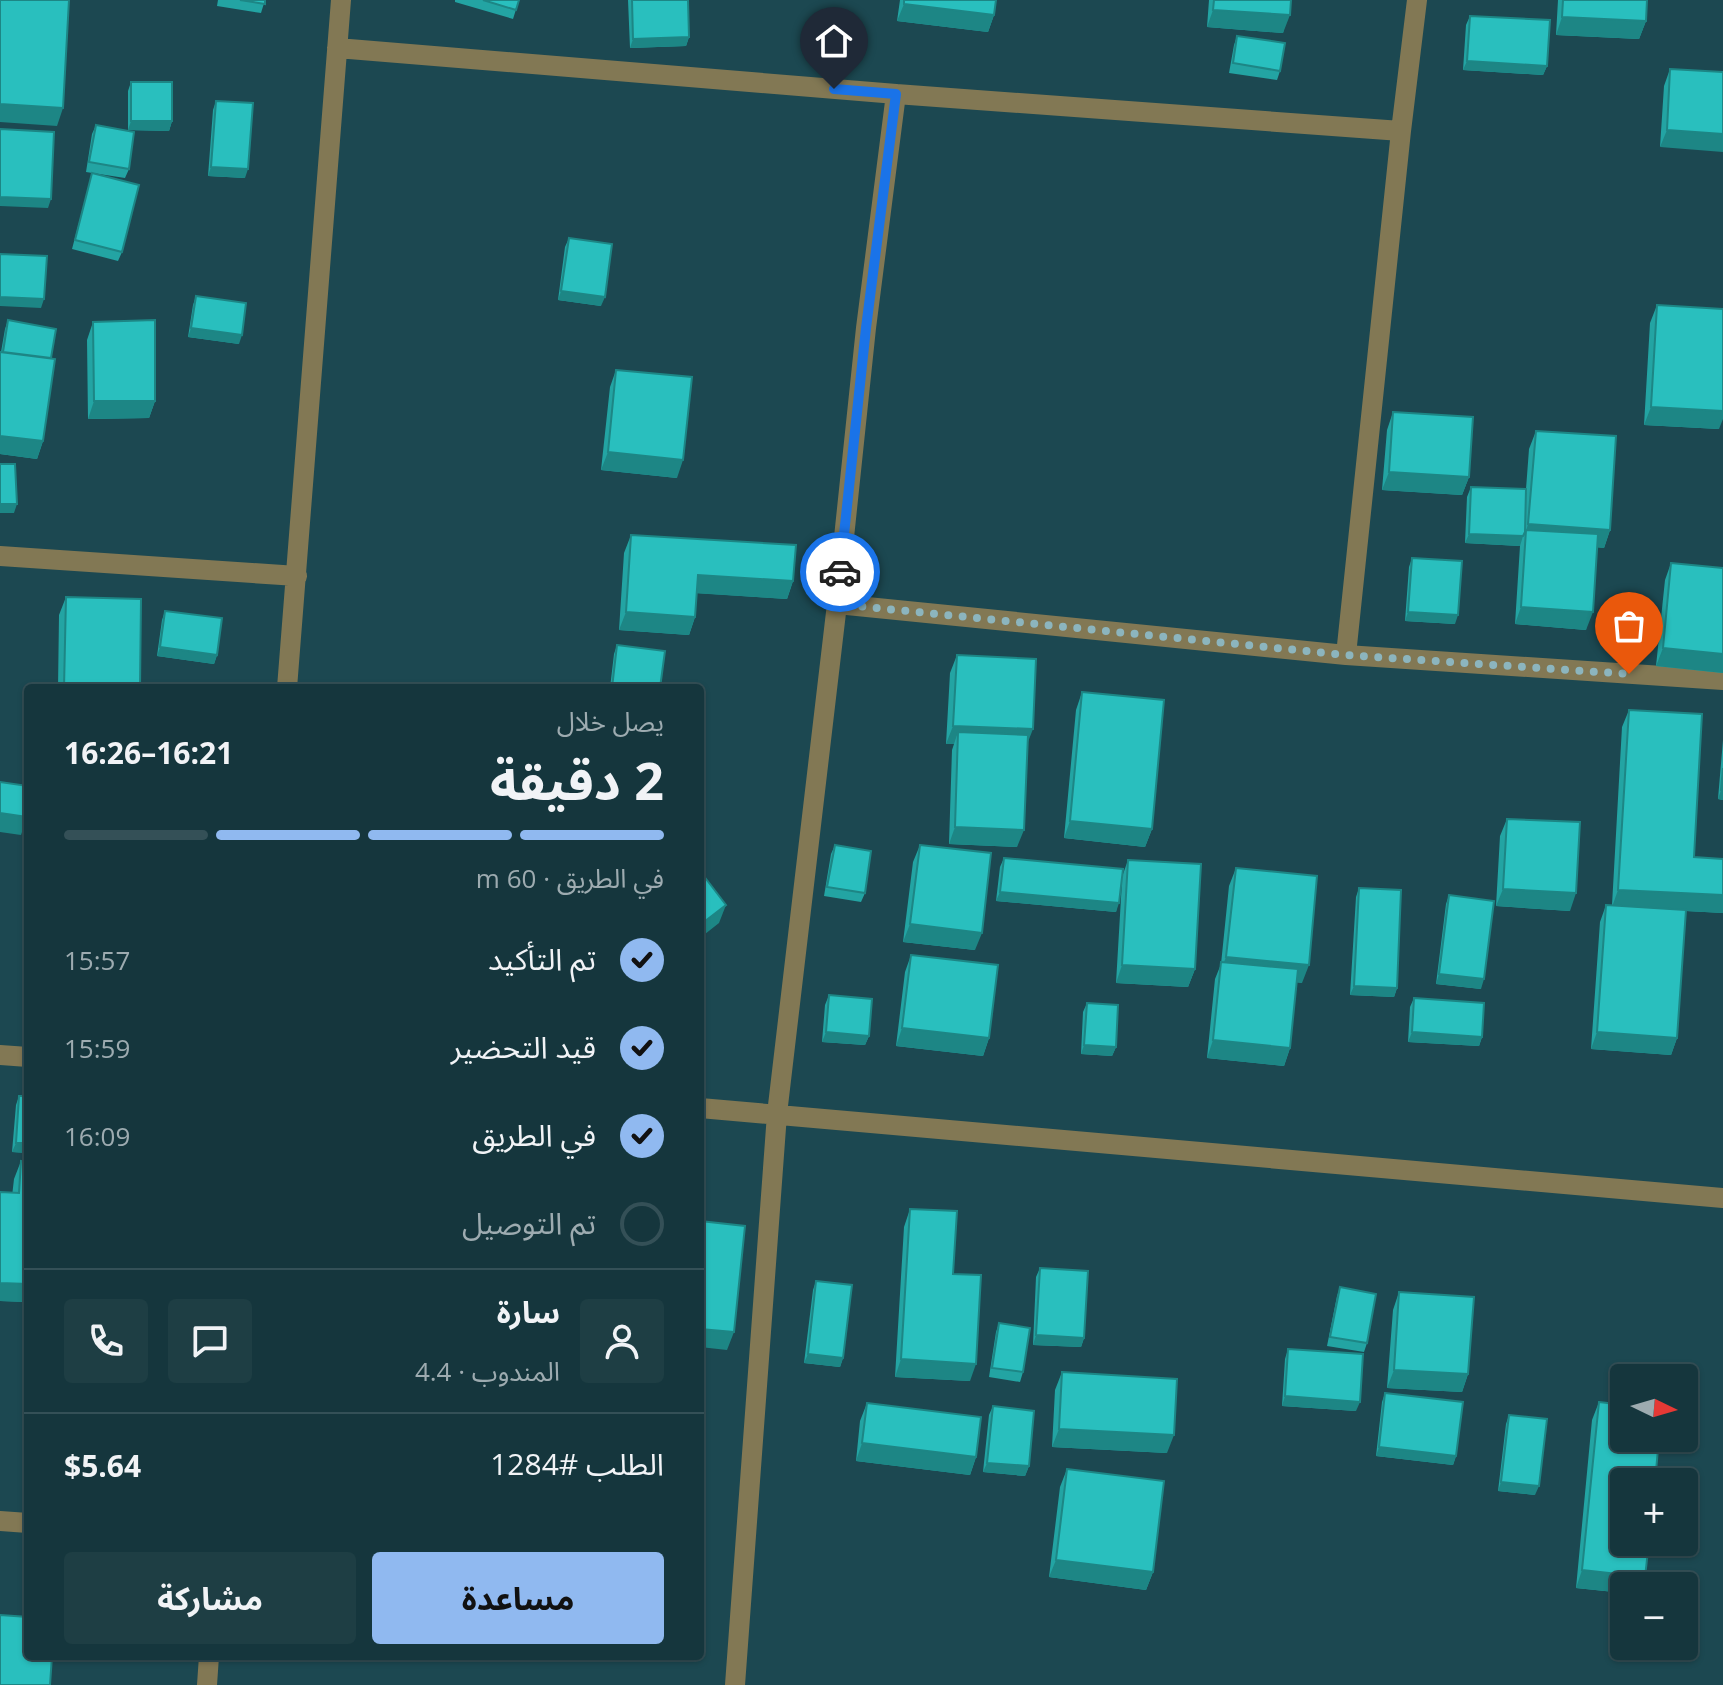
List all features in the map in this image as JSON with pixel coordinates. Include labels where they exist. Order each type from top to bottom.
[{"type":"street","points":[[287,684],[341,0]]},
{"type":"street","points":[[1346,655],[1417,0]]},
{"type":"street","points":[[337,48],[1401,131]]},
{"type":"street","points":[[735,1685],[777,1114],[864,344],[896,94]]},
{"type":"street","points":[[0,556],[297,576]]},
{"type":"street","points":[[837,604],[1346,655],[1723,680]]},
{"type":"street","points":[[0,1055],[24,1057]]},
{"type":"street","points":[[704,1108],[1723,1198]]},
{"type":"street","points":[[0,1521],[24,1523]]},
{"type":"street","points":[[207,1685],[209,1660]]},
{"type":"building","points":[[0,0],[69,0],[63,108],[0,104]]},
{"type":"building","points":[[240,0],[265,0],[265,4]]},
{"type":"building","points":[[483,0],[519,0],[516,10]]},
{"type":"building","points":[[632,0],[688,0],[689,37],[633,39]]},
{"type":"building","points":[[904,0],[996,0],[994,15],[904,4]]},
{"type":"building","points":[[1214,0],[1291,0],[1290,15],[1213,10]]},
{"type":"building","points":[[1563,0],[1647,0],[1646,21],[1562,17]]},
{"type":"building","points":[[1470,16],[1550,20],[1547,66],[1467,61]]},
{"type":"building","points":[[1237,36],[1285,43],[1280,71],[1233,63]]},
{"type":"building","points":[[1670,69],[1723,72],[1723,134],[1667,130]]},
{"type":"building","points":[[131,82],[172,82],[172,121],[131,121]]},
{"type":"building","points":[[216,101],[253,103],[248,169],[211,167]]},
{"type":"building","points":[[96,125],[134,132],[129,169],[89,162]]},
{"type":"building","points":[[0,129],[54,132],[51,199],[0,197]]},
{"type":"building","points":[[92,173],[139,185],[122,252],[75,240]]},
{"type":"building","points":[[569,238],[612,244],[605,297],[561,291]]},
{"type":"building","points":[[0,254],[47,256],[44,299],[0,297]]},
{"type":"building","points":[[196,296],[246,303],[242,335],[191,328]]},
{"type":"building","points":[[1657,305],[1723,309],[1723,411],[1651,407]]},
{"type":"building","points":[[8,320],[56,329],[51,358],[3,352]]},
{"type":"building","points":[[155,320],[155,401],[94,401],[93,322]]},
{"type":"building","points":[[0,352],[55,359],[43,441],[0,436]]},
{"type":"building","points":[[616,370],[692,377],[683,460],[608,452]]},
{"type":"building","points":[[1393,412],[1473,417],[1469,477],[1389,472]]},
{"type":"building","points":[[1536,431],[1616,436],[1610,530],[1528,524]]},
{"type":"building","points":[[0,464],[15,464],[17,504],[0,504]]},
{"type":"building","points":[[1471,487],[1526,489],[1523,536],[1469,534]]},
{"type":"building","points":[[1526,530],[1598,534],[1593,612],[1521,607]]},
{"type":"building","points":[[631,535],[796,545],[793,581],[698,575],[695,617],[626,612]]},
{"type":"building","points":[[1412,558],[1462,561],[1458,615],[1408,612]]},
{"type":"building","points":[[1671,563],[1723,568],[1723,654],[1663,648]]},
{"type":"building","points":[[66,597],[141,599],[140,684],[64,684]]},
{"type":"building","points":[[165,611],[222,618],[217,655],[160,647]]},
{"type":"building","points":[[617,645],[665,651],[661,684],[612,684]]},
{"type":"building","points":[[957,655],[1036,659],[1033,729],[953,726]]},
{"type":"building","points":[[1082,692],[1164,700],[1152,829],[1070,821]]},
{"type":"building","points":[[1629,710],[1702,714],[1694,857],[1723,859],[1723,895],[1618,890]]},
{"type":"building","points":[[958,732],[1028,735],[1024,830],[955,827]]},
{"type":"building","points":[[0,782],[24,785],[24,817],[0,813]]},
{"type":"building","points":[[1507,819],[1580,822],[1576,893],[1503,889]]},
{"type":"building","points":[[835,845],[871,851],[865,893],[827,887]]},
{"type":"building","points":[[920,845],[991,853],[982,933],[910,924]]},
{"type":"building","points":[[1004,858],[1123,869],[1119,903],[1000,892]]},
{"type":"building","points":[[1128,860],[1201,864],[1195,969],[1122,965]]},
{"type":"building","points":[[1236,868],[1317,876],[1309,965],[1226,957]]},
{"type":"building","points":[[704,876],[726,905],[704,922]]},
{"type":"building","points":[[1359,888],[1401,890],[1397,988],[1354,986]]},
{"type":"building","points":[[1449,895],[1494,901],[1484,979],[1439,974]]},
{"type":"building","points":[[1606,905],[1686,910],[1677,1038],[1597,1032]]},
{"type":"building","points":[[911,955],[998,965],[989,1038],[902,1028]]},
{"type":"building","points":[[1221,962],[1298,969],[1290,1048],[1213,1040]]},
{"type":"building","points":[[829,995],[872,999],[869,1036],[826,1032]]},
{"type":"building","points":[[1414,998],[1484,1003],[1482,1037],[1412,1032]]},
{"type":"building","points":[[1087,1003],[1118,1005],[1116,1047],[1084,1045]]},
{"type":"building","points":[[19,1096],[24,1096],[24,1143],[16,1143]]},
{"type":"building","points":[[21,1161],[24,1161],[24,1284],[0,1283],[0,1192],[19,1193]]},
{"type":"building","points":[[910,1209],[957,1211],[953,1274],[981,1275],[976,1364],[901,1359]]},
{"type":"building","points":[[704,1221],[745,1226],[734,1332],[704,1329]]},
{"type":"building","points":[[1040,1268],[1088,1271],[1084,1338],[1036,1335]]},
{"type":"building","points":[[816,1281],[852,1285],[843,1358],[808,1354]]},
{"type":"building","points":[[1340,1287],[1376,1294],[1367,1343],[1330,1337]]},
{"type":"building","points":[[1399,1292],[1474,1297],[1468,1374],[1394,1370]]},
{"type":"building","points":[[999,1323],[1030,1328],[1023,1372],[992,1368]]},
{"type":"building","points":[[1288,1349],[1363,1354],[1360,1402],[1285,1396]]},
{"type":"building","points":[[1062,1372],[1177,1379],[1174,1435],[1059,1429]]},
{"type":"building","points":[[1385,1393],[1463,1402],[1456,1456],[1379,1447]]},
{"type":"building","points":[[1599,1402],[1610,1403],[1610,1452],[1658,1452],[1656,1468],[1610,1468],[1610,1556],[1647,1556],[1646,1572],[1582,1570]]},
{"type":"building","points":[[867,1403],[981,1417],[976,1457],[862,1443]]},
{"type":"building","points":[[993,1406],[1034,1411],[1029,1466],[987,1463]]},
{"type":"building","points":[[1509,1415],[1547,1419],[1539,1486],[1501,1482]]},
{"type":"building","points":[[1067,1469],[1164,1481],[1153,1572],[1056,1560]]},
{"type":"building","points":[[0,1615],[24,1617],[24,1660],[52,1660],[50,1685],[0,1685]]},
{"type":"way so far","points":[[840,572],[837,604],[1346,655],[1629,674]]},
{"type":"route","points":[[834,89],[896,94],[866,328],[840,572]]}]
